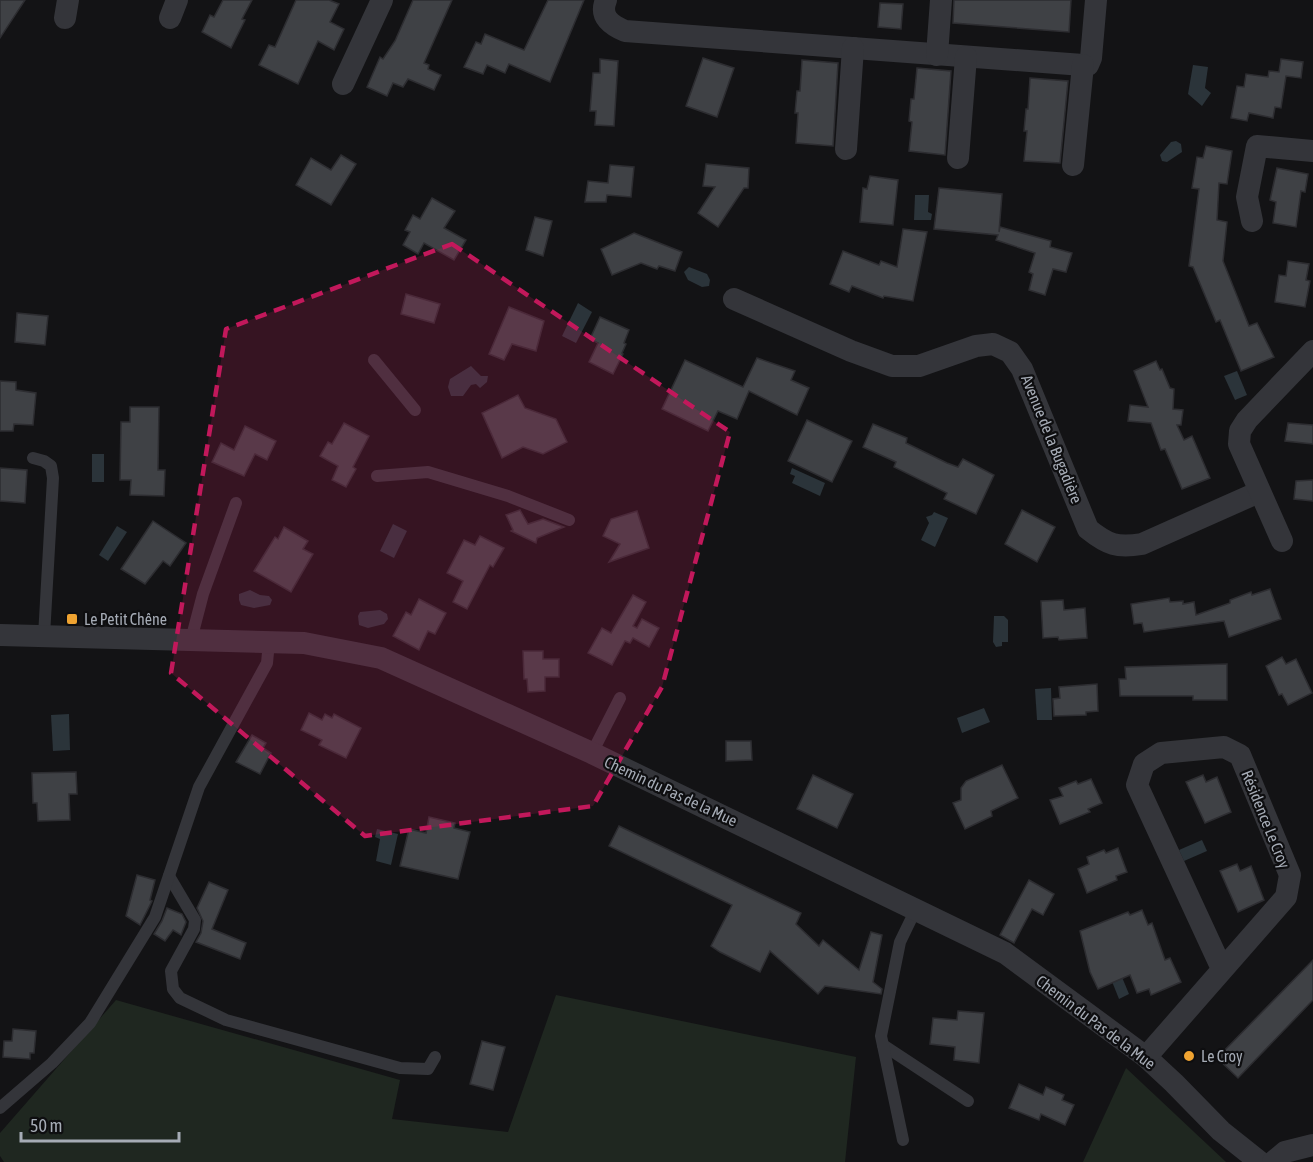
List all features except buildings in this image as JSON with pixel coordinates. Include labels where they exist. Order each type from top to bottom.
[{"type":"street","points":[[343,84],[382,0]]},
{"type":"street","points":[[606,0],[603,7],[604,16],[612,25],[625,31],[1083,65],[1088,65],[1091,58],[1096,0]]},
{"type":"street","points":[[937,55],[941,0]]},
{"type":"street","points":[[846,149],[853,48]]},
{"type":"street","points":[[958,158],[966,57]]},
{"type":"street","points":[[1074,165],[1083,65]]},
{"type":"street","points":[[1252,221],[1247,197],[1257,146],[1313,151]]},
{"type":"street","name":"Avenue de la Bugadière","points":[[735,299],[851,351],[892,366],[919,366],[976,346],[993,344],[1010,352],[1022,369],[1088,529],[1105,542],[1126,547],[1142,544],[1259,492]]},
{"type":"street","points":[[1282,541],[1239,444],[1240,431],[1247,420],[1313,351]]},
{"type":"street","name":"Chemin du Pas de la Mue","points":[[0,635],[304,643],[381,658],[592,753],[1005,953],[1146,1058],[1221,1131],[1260,1162]]},
{"type":"street","name":"Résidence Le Croy","points":[[1146,1058],[1286,897],[1290,875],[1240,755],[1224,747],[1161,753],[1144,764],[1137,785],[1222,969]]},
{"type":"street","points":[[1273,1162],[1285,1152],[1313,1145]]},
{"type":"lane","points":[[374,360],[415,410]]},
{"type":"lane","points":[[33,458],[51,466],[53,478],[44,636]]},
{"type":"lane","points":[[377,476],[428,472],[508,496],[569,520]]},
{"type":"lane","points":[[191,640],[203,594],[236,503]]},
{"type":"lane","points":[[0,1108],[52,1063],[90,1023],[155,916],[199,787],[267,663],[269,642]]},
{"type":"lane","points":[[592,753],[620,698]]},
{"type":"lane","points":[[169,876],[195,920],[194,929],[171,971],[173,989],[180,998],[226,1020],[400,1068],[428,1069],[435,1057]]},
{"type":"lane","points":[[903,1140],[881,1036],[900,942],[916,909]]},
{"type":"lane","points":[[883,1045],[968,1101]]},
{"type":"highlighted area","points":[[452,244],[730,432],[662,687],[593,806],[365,836],[171,673],[226,329]]},
{"type":"shaded area","points":[[1193,65],[1208,67],[1205,88],[1211,93],[1202,106],[1188,94]]},
{"type":"shaded area","points":[[1176,141],[1181,144],[1182,152],[1167,162],[1162,161],[1160,155],[1171,142]]},
{"type":"shaded area","points":[[915,195],[929,195],[928,212],[932,214],[931,220],[914,220]]},
{"type":"shaded area","points":[[689,267],[707,274],[710,280],[709,286],[702,287],[688,280],[684,272]]},
{"type":"shaded area","points":[[578,303],[592,312],[576,343],[562,336]]},
{"type":"shaded area","points":[[471,366],[481,376],[488,376],[487,382],[480,388],[476,384],[471,385],[463,396],[451,396],[448,387],[450,379]]},
{"type":"shaded area","points":[[1237,371],[1247,395],[1235,400],[1224,376]]},
{"type":"shaded area","points":[[92,454],[104,454],[104,482],[92,482]]},
{"type":"shaded area","points":[[792,468],[825,483],[820,496],[792,483],[795,476],[790,474]]},
{"type":"shaded area","points":[[934,512],[948,518],[935,547],[921,540],[929,523],[926,517]]},
{"type":"shaded area","points":[[393,524],[407,531],[394,558],[380,551]]},
{"type":"shaded area","points":[[117,526],[127,532],[108,561],[99,555]]},
{"type":"shaded area","points":[[250,590],[269,596],[272,600],[270,605],[254,608],[241,605],[239,594]]},
{"type":"shaded area","points":[[380,610],[387,614],[388,619],[384,624],[368,628],[359,625],[360,612]]},
{"type":"shaded area","points":[[994,616],[1004,616],[1008,620],[1008,642],[1002,642],[1002,646],[996,647],[993,642]]},
{"type":"shaded area","points":[[1051,688],[1052,720],[1037,720],[1035,689]]},
{"type":"shaded area","points":[[984,708],[990,722],[962,733],[957,718]]},
{"type":"shaded area","points":[[69,714],[70,750],[53,751],[51,715]]},
{"type":"shaded area","points":[[377,829],[398,834],[391,865],[376,861],[380,839],[375,837]]},
{"type":"shaded area","points":[[1202,840],[1207,851],[1184,861],[1179,850]]},
{"type":"shaded area","points":[[1119,970],[1129,994],[1119,999],[1109,974]]},
{"type":"shaded area","points":[[556,995],[856,1057],[845,1162],[4,1162],[0,1156],[0,1133],[116,1000],[400,1080],[392,1119],[508,1132]]},
{"type":"shaded area","points":[[1126,1068],[1226,1162],[1083,1162]]},
{"type":"place","name":"Le Petit Chêne","points":[[72,619]]},
{"type":"place","name":"Le Croy","points":[[1189,1056]]}]
